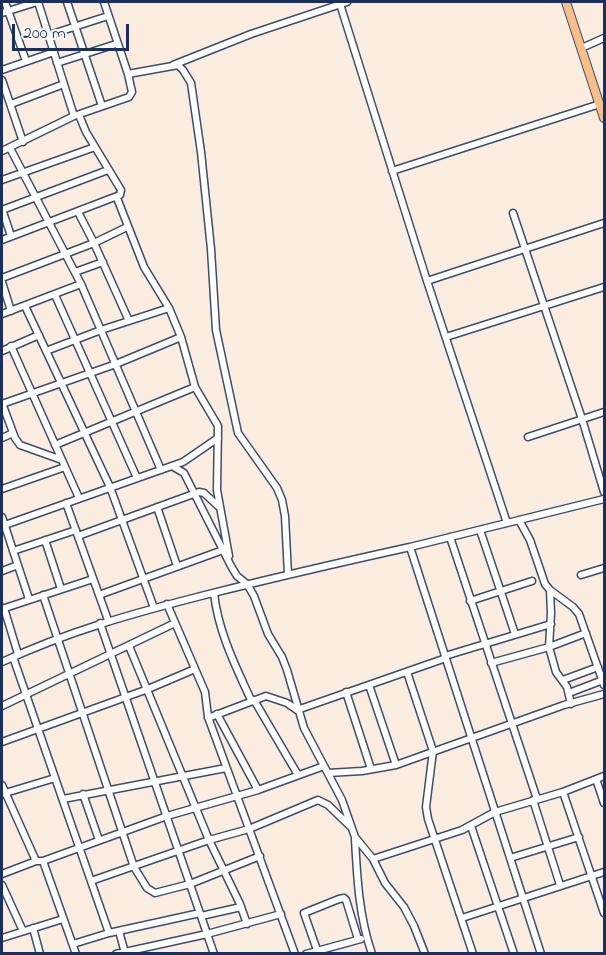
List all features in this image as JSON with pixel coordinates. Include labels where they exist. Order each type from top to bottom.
[{"type":"main road","points":[[566,2],[602,103]]},
{"type":"main road","points":[[571,2],[586,46],[604,118]]},
{"type":"street","points":[[5,2],[5,12],[26,62]]},
{"type":"street","points":[[2,240],[117,198],[121,190],[76,116],[37,2],[5,12]]},
{"type":"street","points":[[67,2],[102,106]]},
{"type":"street","points":[[2,151],[76,116],[132,94],[128,74],[116,44],[104,2]]},
{"type":"street","points":[[128,74],[173,65],[251,34],[347,2]]},
{"type":"street","points":[[340,4],[427,281],[507,523]]},
{"type":"street","points":[[49,35],[108,16]]},
{"type":"street","points":[[586,46],[604,38]]},
{"type":"street","points":[[57,63],[116,44]]},
{"type":"street","points":[[2,70],[54,52]]},
{"type":"street","points":[[173,65],[178,65],[191,83],[210,238],[214,317],[238,433],[277,488],[282,500],[288,574]]},
{"type":"street","points":[[2,81],[23,142]]},
{"type":"street","points":[[11,104],[64,84]]},
{"type":"street","points":[[392,171],[602,103]]},
{"type":"street","points":[[2,180],[95,147]]},
{"type":"street","points":[[10,148],[81,284],[161,470]]},
{"type":"street","points":[[11,236],[2,209],[108,170]]},
{"type":"street","points":[[117,198],[144,267],[169,308],[181,337],[195,387],[216,421],[217,490],[231,566]]},
{"type":"street","points":[[78,212],[129,321]]},
{"type":"street","points":[[513,213],[604,492]]},
{"type":"street","points":[[427,281],[604,223]]},
{"type":"street","points":[[11,311],[2,280],[94,243],[127,227]]},
{"type":"street","points":[[75,272],[103,262]]},
{"type":"street","points":[[2,314],[81,284]]},
{"type":"street","points":[[446,338],[604,287]]},
{"type":"street","points":[[55,295],[137,478]]},
{"type":"street","points":[[25,306],[110,488],[154,608]]},
{"type":"street","points":[[46,351],[169,308]]},
{"type":"street","points":[[2,351],[39,335]]},
{"type":"street","points":[[62,460],[24,447],[18,442],[2,404],[116,364],[181,337]]},
{"type":"street","points":[[11,346],[79,498]]},
{"type":"street","points":[[55,445],[195,387]]},
{"type":"street","points":[[528,437],[604,412]]},
{"type":"street","points":[[2,438],[13,434]]},
{"type":"street","points":[[3,525],[190,459],[218,438]]},
{"type":"street","points":[[172,466],[184,473],[231,566],[254,596],[268,634],[282,657],[304,728],[347,811],[355,837],[373,859],[385,884],[404,907],[425,954]]},
{"type":"street","points":[[2,489],[65,467]]},
{"type":"street","points":[[2,548],[12,548],[77,533],[122,520],[195,493],[204,493],[219,506]]},
{"type":"street","points":[[2,662],[57,638],[108,620],[167,604],[288,574],[410,548],[604,499]]},
{"type":"street","points":[[66,502],[108,620]]},
{"type":"street","points":[[157,507],[177,566]]},
{"type":"street","points":[[2,517],[29,599]]},
{"type":"street","points":[[519,520],[530,540],[545,584],[549,590],[579,614],[604,683],[569,693]]},
{"type":"street","points":[[480,530],[515,634]]},
{"type":"street","points":[[450,537],[512,724],[560,885]]},
{"type":"street","points":[[45,540],[61,589]]},
{"type":"street","points":[[410,548],[541,954]]},
{"type":"street","points":[[99,595],[223,550]]},
{"type":"street","points":[[2,571],[18,565]]},
{"type":"street","points":[[581,575],[604,568]]},
{"type":"street","points":[[93,579],[3,608],[26,696],[109,933]]},
{"type":"street","points":[[470,601],[532,581]]},
{"type":"street","points":[[549,590],[551,624],[549,647],[556,672],[569,693],[571,704]]},
{"type":"street","points":[[214,592],[223,636],[252,700],[298,775]]},
{"type":"street","points":[[43,595],[134,867],[147,888],[156,893],[190,884],[260,856]]},
{"type":"street","points":[[167,604],[204,692],[208,718],[295,954]]},
{"type":"street","points":[[100,623],[214,954]]},
{"type":"street","points":[[2,706],[175,623]]},
{"type":"street","points":[[208,718],[268,696],[297,710],[445,657],[551,624]]},
{"type":"street","points":[[491,663],[549,647],[586,633]]},
{"type":"street","points":[[129,646],[182,776],[247,924]]},
{"type":"street","points":[[562,680],[598,667]]},
{"type":"street","points":[[2,742],[126,695],[148,689],[195,669]]},
{"type":"street","points":[[407,672],[433,751],[426,807],[428,819],[473,954]]},
{"type":"street","points":[[369,685],[396,765]]},
{"type":"street","points":[[346,692],[371,770]]},
{"type":"street","points":[[328,773],[371,770],[396,765],[604,694]]},
{"type":"street","points":[[218,714],[258,790]]},
{"type":"street","points":[[2,874],[167,816],[258,790],[324,766]]},
{"type":"street","points":[[63,799],[226,768]]},
{"type":"street","points":[[373,859],[471,826],[495,812],[563,792],[604,776]]},
{"type":"street","points":[[3,794],[55,778]]},
{"type":"street","points":[[596,779],[604,803]]},
{"type":"street","points":[[2,785],[3,794],[40,861],[76,954]]},
{"type":"street","points":[[563,792],[604,913]]},
{"type":"street","points":[[83,794],[99,840]]},
{"type":"street","points":[[91,881],[249,829],[318,800],[328,805],[350,826]]},
{"type":"street","points":[[471,826],[513,954]]},
{"type":"street","points":[[355,837],[357,878],[366,937],[372,954]]},
{"type":"street","points":[[510,858],[579,837]]},
{"type":"street","points":[[462,918],[604,872]]},
{"type":"street","points":[[2,885],[23,931]]},
{"type":"street","points":[[317,950],[304,913],[339,899],[346,900],[358,939]]},
{"type":"street","points":[[73,944],[109,933],[241,907]]},
{"type":"street","points":[[116,954],[207,934],[281,914]]},
{"type":"street","points":[[2,938],[63,919]]},
{"type":"street","points":[[33,928],[40,954]]},
{"type":"street","points":[[119,931],[125,952]]},
{"type":"street","points":[[306,954],[366,937]]}]
